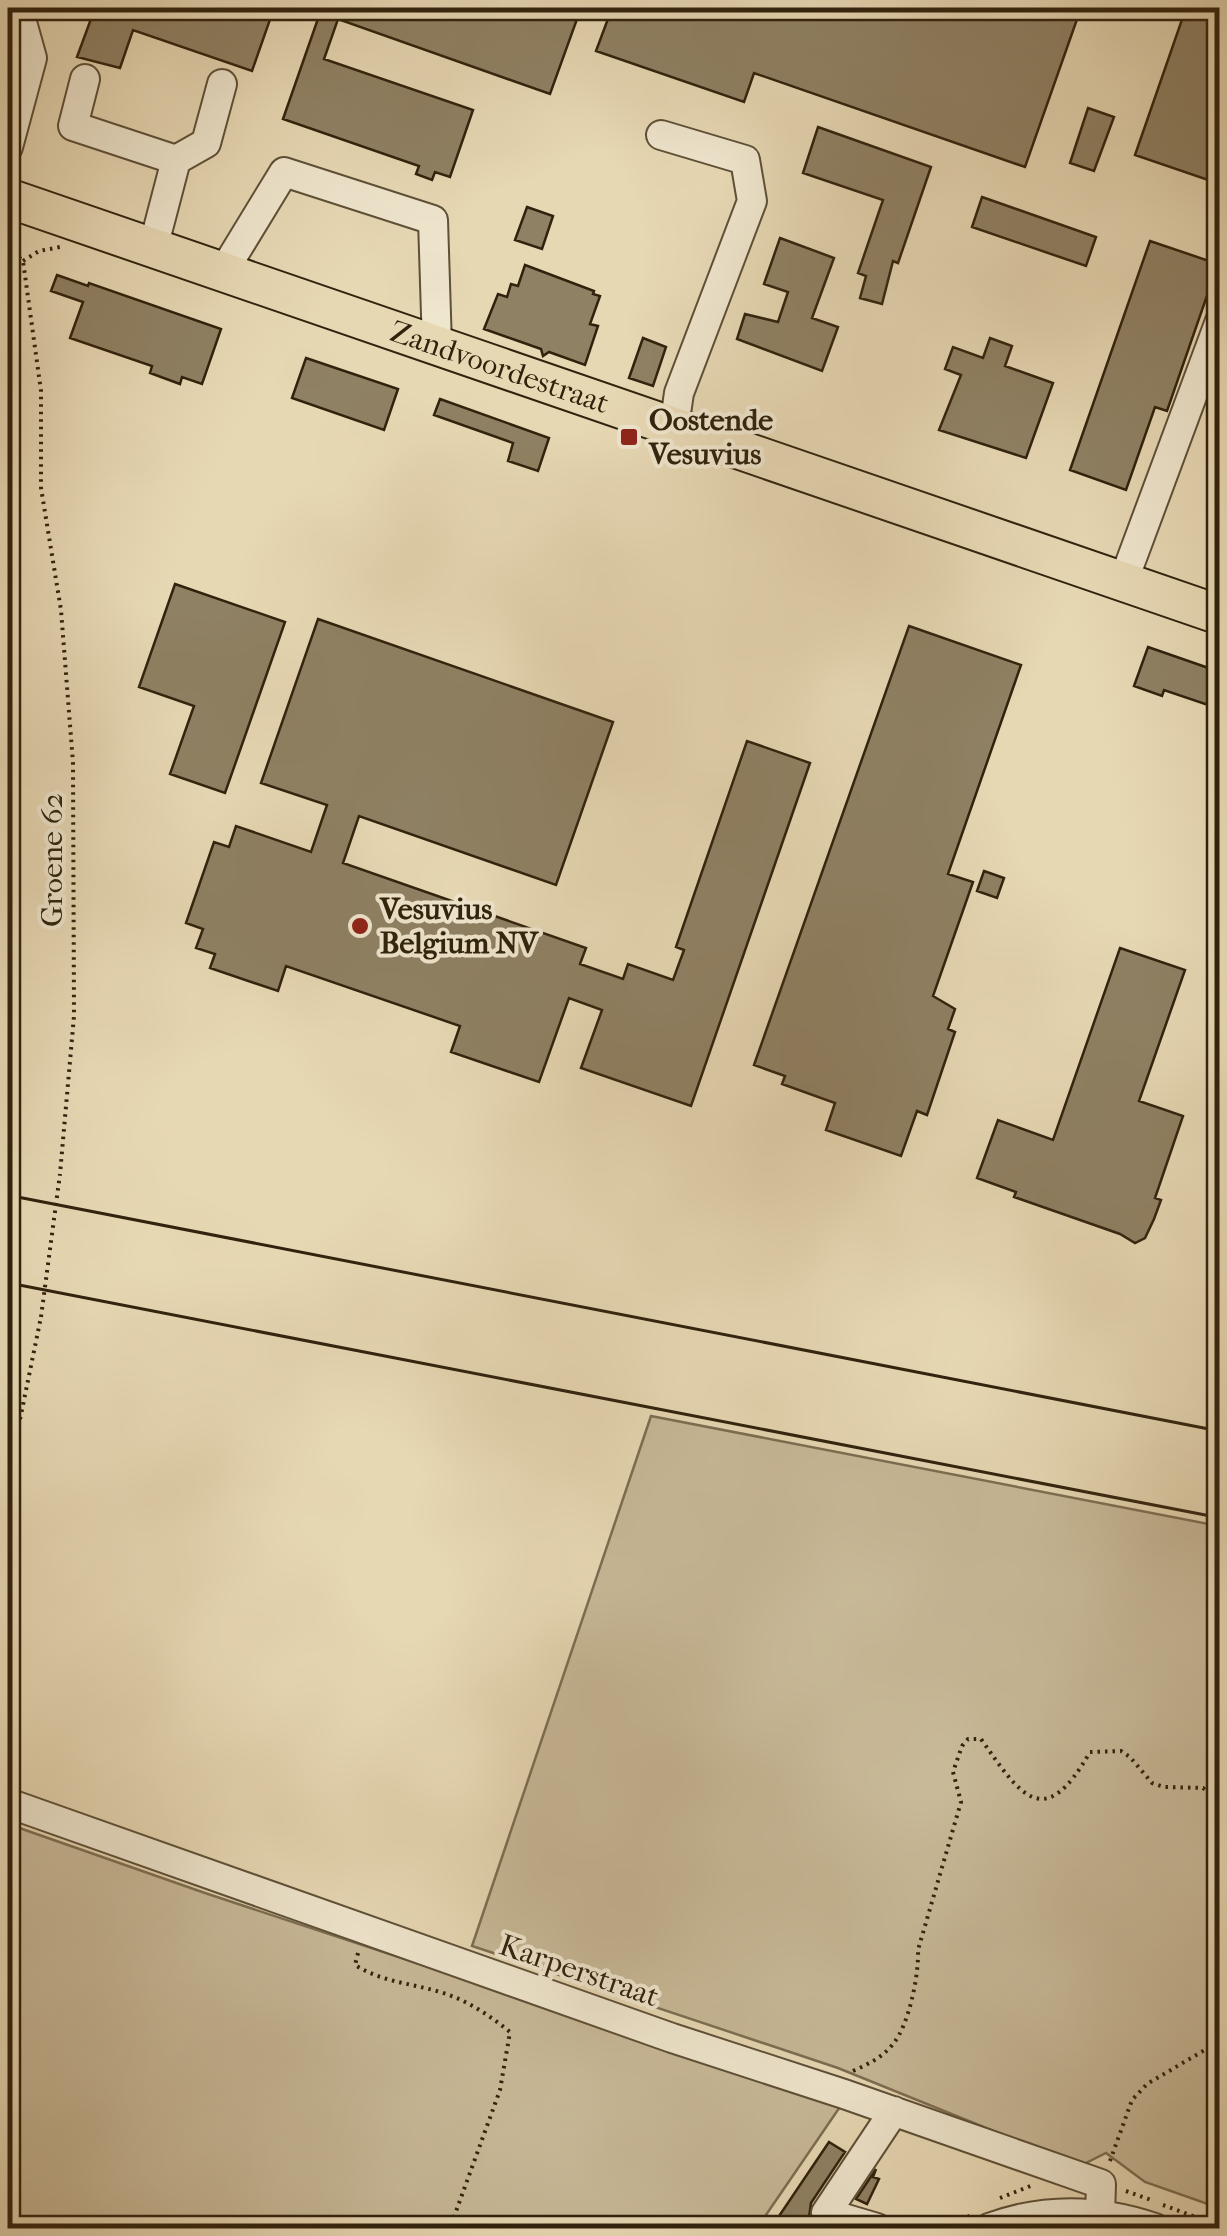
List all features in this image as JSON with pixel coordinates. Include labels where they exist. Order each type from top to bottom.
[{"type":"highway","points":[[8,1218],[1220,1454]]},
{"type":"highway","points":[[8,1260],[1220,1496]]},
{"type":"main road","name":"Zandvoordestraat","points":[[8,198],[1220,615]]},
{"type":"street","points":[[8,146],[32,58],[18,8]]},
{"type":"street","points":[[84,80],[73,126],[176,160]]},
{"type":"street","points":[[152,248],[176,160],[206,143],[222,84]]},
{"type":"street","points":[[661,135],[745,160],[752,201],[679,393],[674,427]]},
{"type":"street","points":[[222,272],[284,172],[433,220],[437,346]]},
{"type":"street","points":[[1123,582],[1220,321]]},
{"type":"street","name":"Karperstraat","points":[[8,1803],[672,2038],[1101,2184]]},
{"type":"street","points":[[878,2228],[826,2213],[894,2111]]},
{"type":"street","points":[[1100,2216],[1101,2184]]},
{"type":"street","points":[[989,2228],[1034,2214],[1100,2216],[1155,2228]]},
{"type":"path","name":"Groene 62","points":[[8,248],[23,260],[41,392],[41,488],[61,610],[74,763],[74,1016],[60,1174],[41,1317],[8,1478]]},
{"type":"path","points":[[844,2094],[845,2082],[853,2071],[876,2060],[896,2042],[919,1974],[918,1950],[961,1802],[953,1772],[968,1740],[982,1739],[1016,1789],[1028,1798],[1045,1799],[1062,1790],[1090,1752],[1121,1752],[1130,1756],[1152,1783],[1202,1788],[1220,1803]]},
{"type":"path","points":[[363,1929],[355,1965],[375,1978],[443,1993],[470,2004],[510,2032],[500,2090],[450,2228]]},
{"type":"path","points":[[1101,2184],[1132,2100],[1147,2084],[1220,2040]]},
{"type":"shaded area","points":[[651,1416],[1219,1526],[1219,2208],[1145,2182],[1106,2153],[1080,2166],[838,2068],[472,1946]]},
{"type":"shaded area","points":[[8,1824],[842,2104],[757,2228],[8,2228]]},
{"type":"building","points":[[95,8],[274,8],[252,71],[133,30],[120,68],[77,57]]},
{"type":"building","points":[[311,8],[581,8],[550,94],[338,19],[324,59],[473,110],[450,177],[435,172],[432,180],[416,174],[419,166],[283,119],[320,13]]},
{"type":"building","points":[[612,8],[1081,8],[1025,167],[754,73],[744,102],[596,51]]},
{"type":"building","points":[[1186,8],[1220,8],[1220,157],[1211,181],[1135,155]]},
{"type":"building","points":[[1088,108],[1114,117],[1094,171],[1070,163]]},
{"type":"building","points":[[818,127],[931,167],[898,263],[893,261],[882,304],[860,298],[866,276],[858,273],[883,200],[803,173]]},
{"type":"building","points":[[982,197],[1096,237],[1086,266],[972,227]]},
{"type":"building","points":[[527,207],[553,216],[542,249],[515,240]]},
{"type":"building","points":[[780,238],[834,258],[812,318],[838,327],[822,371],[737,339],[745,314],[778,322],[788,292],[764,284]]},
{"type":"building","points":[[1150,241],[1218,264],[1167,411],[1155,407],[1126,490],[1070,470]]},
{"type":"building","points":[[525,265],[600,296],[590,324],[598,326],[585,365],[549,352],[543,356],[541,349],[484,329],[498,294],[507,297],[511,284],[518,286]]},
{"type":"building","points":[[57,275],[221,329],[202,384],[182,377],[180,384],[150,373],[152,366],[70,338],[83,302],[51,291]]},
{"type":"building","points":[[643,338],[666,347],[653,386],[629,378]]},
{"type":"building","points":[[990,338],[1012,346],[1005,366],[1053,383],[1026,458],[939,430],[961,375],[945,369],[953,347],[983,358]]},
{"type":"building","points":[[306,358],[398,389],[384,430],[292,398]]},
{"type":"building","points":[[440,399],[549,438],[538,471],[508,461],[513,443],[434,415]]},
{"type":"building","points":[[175,584],[285,622],[225,793],[170,774],[194,706],[139,687]]},
{"type":"building","points":[[318,619],[613,722],[556,885],[359,816],[343,863],[586,948],[580,964],[623,979],[628,964],[673,980],[684,950],[676,947],[747,741],[810,763],[691,1106],[581,1068],[602,1010],[569,998],[539,1082],[451,1052],[460,1026],[286,966],[278,991],[210,968],[215,954],[196,948],[203,929],[186,923],[214,842],[229,847],[236,826],[311,852],[327,805],[261,783]]},
{"type":"building","points":[[909,626],[1021,665],[948,874],[973,882],[933,996],[955,1009],[948,1029],[955,1032],[927,1115],[917,1111],[901,1156],[826,1130],[835,1103],[782,1084],[785,1076],[754,1065]]},
{"type":"building","points":[[1148,647],[1220,672],[1220,709],[1164,690],[1162,696],[1134,686]]},
{"type":"building","points":[[984,871],[1004,878],[997,898],[977,891]]},
{"type":"building","points":[[1120,948],[1185,970],[1139,1101],[1183,1116],[1155,1198],[1161,1200],[1154,1219],[1145,1238],[1135,1243],[1120,1234],[1014,1197],[1016,1192],[977,1178],[998,1120],[1053,1140]]},
{"type":"building","points":[[829,2142],[845,2152],[811,2203],[809,2218],[802,2228],[771,2228]]},
{"type":"building","points":[[876,2169],[873,2177],[879,2179],[867,2204],[856,2199]]},
{"type":"place","name":"Oostende Vesuvius","points":[[629,437]]},
{"type":"place","name":"Vesuvius Belgium NV","points":[[360,926]]}]
